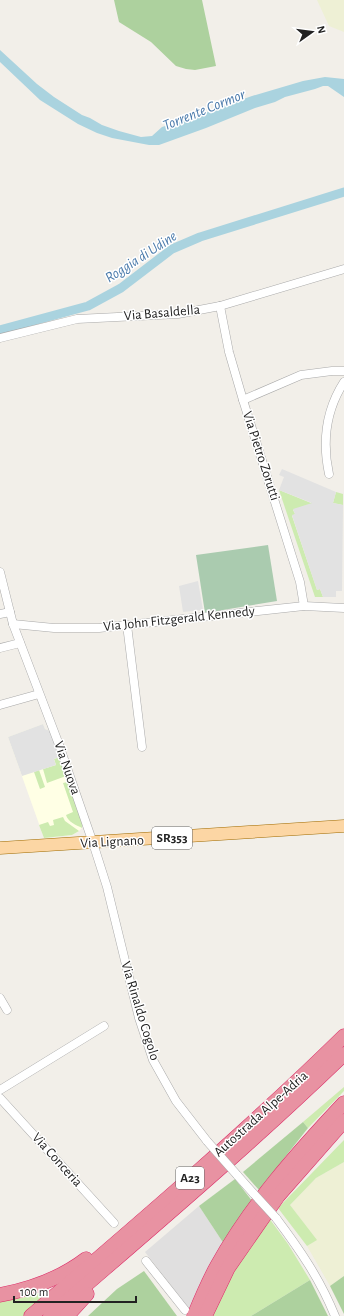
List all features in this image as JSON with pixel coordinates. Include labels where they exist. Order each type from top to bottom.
[{"type":"highway","name":"Autostrada Alpe-Adria","points":[[50,1316],[344,1036]]},
{"type":"highway","name":"Autostrada Alpe-Adria","points":[[31,1316],[144,1226],[302,1095],[344,1054]]},
{"type":"highway","points":[[190,1313],[216,1266],[270,1187],[344,1103]]},
{"type":"highway","points":[[205,1316],[228,1268],[278,1196],[344,1121]]},
{"type":"highway","name":"A23","points":[[0,1294],[24,1290],[59,1276],[80,1264],[106,1244],[144,1226]]},
{"type":"highway","name":"A23","points":[[67,1316],[86,1296],[123,1262],[144,1226]]},
{"type":"main road","name":"Via Lignano","points":[[0,848],[344,826]]},
{"type":"street","name":"Via Basaldella","points":[[0,338],[77,320],[178,314],[220,306],[344,269]]},
{"type":"street","name":"Via Pietro Zorutti","points":[[220,306],[229,352],[298,576],[304,606]]},
{"type":"street","points":[[243,400],[301,375],[344,370]]},
{"type":"street","points":[[329,474],[325,447],[326,431],[334,399],[344,382]]},
{"type":"street","name":"Via Nuova","points":[[0,572],[13,624],[40,694],[93,843]]},
{"type":"street","name":"Via John Fitzgerald Kennedy","points":[[13,624],[54,628],[99,628],[304,606],[344,608]]},
{"type":"street","points":[[0,614],[10,612]]},
{"type":"street","points":[[127,625],[142,746]]},
{"type":"street","points":[[0,648],[20,643]]},
{"type":"street","points":[[0,705],[40,694]]},
{"type":"street","name":"Via Rinaldo Cogolo","points":[[93,843],[107,887],[139,1018],[153,1060],[176,1101],[207,1141],[276,1218],[304,1256],[318,1279],[336,1316]]},
{"type":"street","points":[[0,998],[7,1010]]},
{"type":"street","points":[[0,1090],[104,1026]]},
{"type":"street","name":"Via Conceria","points":[[0,1098],[114,1223]]},
{"type":"street","points":[[146,1262],[190,1313]]},
{"type":"shaded area","points":[[317,0],[344,0],[344,32],[329,26]]},
{"type":"shaded area","points":[[282,469],[336,492],[333,503],[343,505],[342,591],[336,591],[336,597],[323,597],[320,589],[317,590],[292,515],[295,514],[293,509],[312,503],[279,490],[284,477],[279,475]]},
{"type":"shaded area","points":[[268,545],[277,601],[205,613],[196,555]]},
{"type":"shaded area","points":[[198,581],[203,610],[183,612],[179,586]]},
{"type":"shaded area","points":[[43,724],[45,729],[50,731],[82,823],[82,828],[72,835],[44,838],[8,737]]},
{"type":"shaded area","points":[[43,724],[45,729],[50,731],[60,757],[54,759],[56,765],[22,776],[8,737]]},
{"type":"shaded area","points":[[344,1162],[344,1276],[330,1286],[307,1246],[316,1240],[290,1205],[316,1178]]},
{"type":"shaded area","points":[[199,1206],[224,1244],[191,1311],[145,1252]]},
{"type":"green space","points":[[114,0],[202,0],[216,66],[195,70],[176,66],[151,42],[119,22]]},
{"type":"green space","points":[[279,490],[311,503],[314,497],[319,499],[316,506],[313,508],[312,504],[293,510],[295,514],[292,516],[317,590],[320,589],[323,597],[315,597]]},
{"type":"green space","points":[[336,492],[343,494],[343,505],[333,503]]},
{"type":"green space","points":[[60,757],[66,776],[47,783],[43,769],[56,765],[54,759]]},
{"type":"green space","points":[[39,770],[45,787],[40,789],[34,772]]},
{"type":"green space","points":[[68,782],[82,823],[82,828],[70,821],[66,815],[73,812],[63,783]]},
{"type":"green space","points":[[63,817],[65,821],[79,831],[72,835],[44,838],[39,825],[48,822],[50,826],[54,825],[53,820]]},
{"type":"green space","points":[[344,1087],[344,1091],[308,1128],[303,1122]]},
{"type":"green space","points":[[303,1122],[308,1128],[259,1190],[243,1172]]},
{"type":"green space","points":[[344,1140],[344,1162],[316,1178],[290,1205],[317,1240],[307,1246],[278,1208]]},
{"type":"green space","points":[[235,1179],[253,1202],[224,1244],[199,1206]]},
{"type":"green space","points":[[269,1218],[288,1244],[310,1280],[251,1316],[212,1316],[234,1271]]},
{"type":"green space","points":[[144,1271],[177,1316],[88,1316],[117,1289]]},
{"type":"green space","points":[[344,1276],[344,1314],[330,1286]]},
{"type":"green space","points":[[310,1280],[328,1316],[251,1316]]},
{"type":"green space","points":[[43,1290],[46,1292],[44,1297],[23,1316],[0,1316],[0,1300],[25,1296]]},
{"type":"water","points":[[0,50],[37,84],[82,115],[102,125],[141,137],[152,136],[162,127],[252,96],[303,81],[325,77],[344,79],[344,97],[328,86],[323,86],[285,97],[159,145],[149,145],[112,138],[97,133],[78,124],[40,100],[0,62]]},
{"type":"waterway","name":"Roggia di Udine","points":[[0,330],[88,306],[121,288],[172,249],[200,237],[344,192]]},
{"type":"water label","name":"Torrente Cormor","points":[[204,110]]}]
